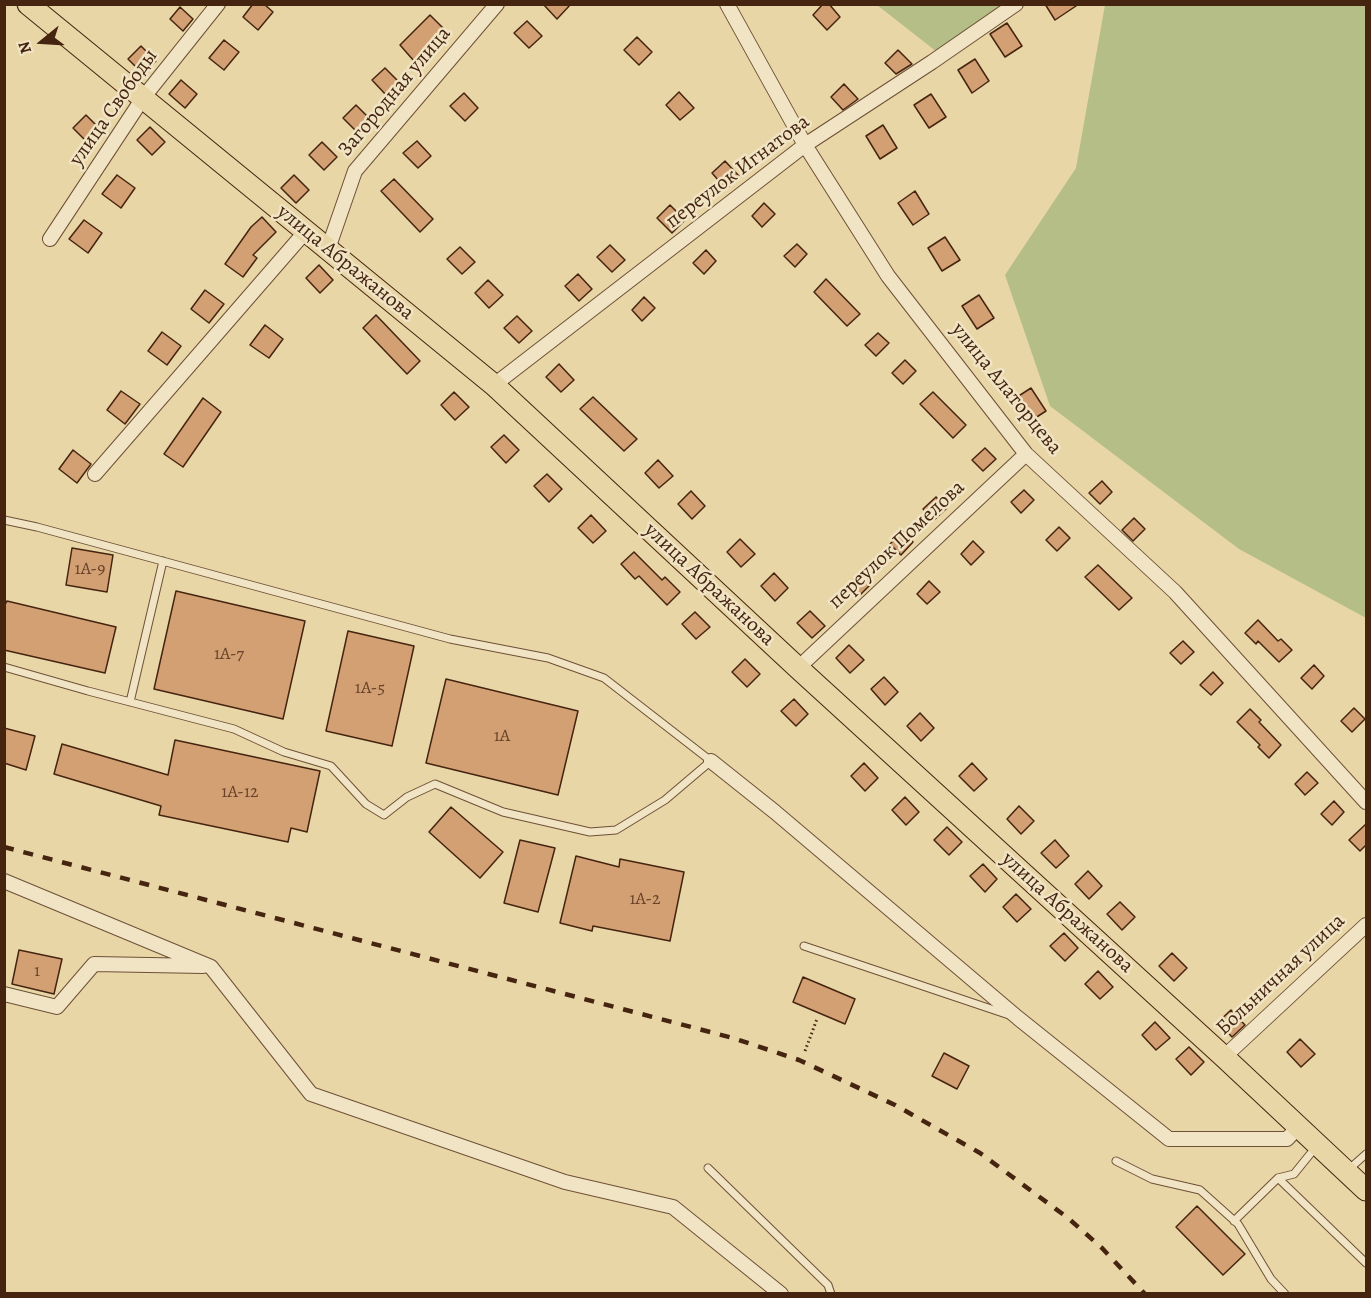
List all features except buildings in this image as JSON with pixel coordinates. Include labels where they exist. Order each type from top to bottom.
[{"type":"main road","name":"улица Абражанова","points":[[28,4],[494,385],[1366,1190]]},
{"type":"street","name":"улица Свободы","points":[[50,239],[143,98],[218,4]]},
{"type":"street","name":"Загородная улица","points":[[328,249],[355,171],[496,4]]},
{"type":"street","name":"улица Алаторцева","points":[[727,4],[805,145],[888,276],[1026,454],[1175,592],[1366,802]]},
{"type":"street","name":"переулок Игнатова","points":[[494,385],[805,145],[1016,4]]},
{"type":"street","points":[[95,474],[306,231]]},
{"type":"street","name":"переулок Помелова","points":[[798,668],[1026,454]]},
{"type":"street","points":[[711,761],[775,812],[1018,1018],[1169,1139],[1287,1139],[1299,1126]]},
{"type":"street","points":[[4,881],[211,967],[310,1094],[565,1182],[673,1207],[781,1293]]},
{"type":"street","name":"Больничная улица","points":[[1224,1057],[1366,925]]},
{"type":"street","points":[[4,994],[57,1007],[94,964],[211,967]]},
{"type":"lane","points":[[4,520],[450,639],[548,658],[604,678],[711,761],[665,800],[616,830],[590,832],[503,812],[435,784],[407,797],[384,815],[366,804],[331,766],[285,752],[234,729],[4,668]]},
{"type":"lane","points":[[130,702],[163,561]]},
{"type":"lane","points":[[804,946],[882,970],[1018,1018]]},
{"type":"lane","points":[[1234,1221],[1278,1178],[1294,1174],[1318,1144]]},
{"type":"lane","points":[[1347,1172],[1366,1154]]},
{"type":"lane","points":[[1116,1161],[1152,1179],[1200,1190],[1234,1221],[1271,1279],[1285,1293]]},
{"type":"lane","points":[[708,1168],[828,1286],[831,1293]]},
{"type":"lane","points":[[1278,1178],[1366,1263]]},
{"type":"path","points":[[804,1050],[817,1019]]},
{"type":"green space","points":[[877,5],[1021,5],[937,52]]},
{"type":"green space","points":[[1105,5],[1366,5],[1366,618],[1239,549],[1050,406],[1005,275],[1076,168]]},
{"type":"railway","points":[[4,847],[733,1038],[799,1060],[895,1105],[980,1153],[1068,1218],[1102,1248],[1145,1294]]}]
